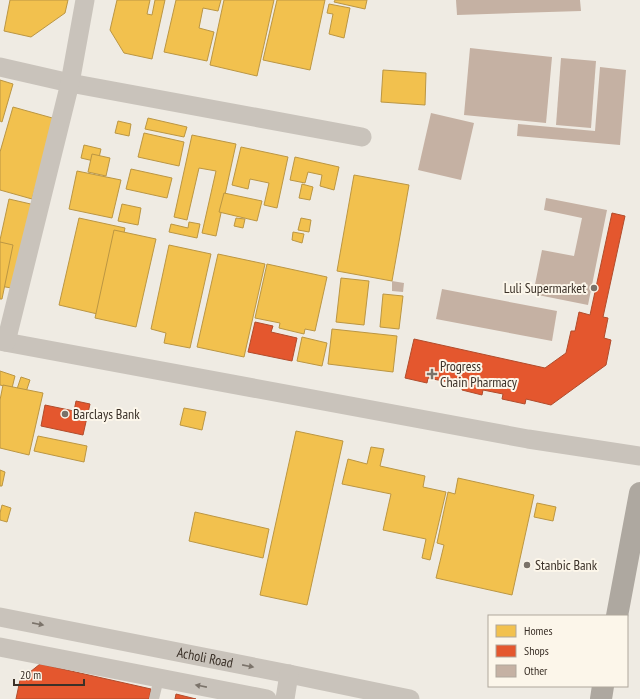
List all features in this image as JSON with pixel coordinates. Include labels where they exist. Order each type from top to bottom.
[{"type":"main road","points":[[617,615],[640,493]]},
{"type":"main road","points":[[601,699],[604,687]]},
{"type":"street","points":[[86,0],[70,82],[3,342],[520,437],[640,456]]},
{"type":"street","points":[[0,67],[70,82],[362,137]]},
{"type":"street","name":"Acholi Road","points":[[0,617],[410,699]]},
{"type":"street","name":"Acholi Road","points":[[0,647],[266,699]]},
{"type":"street","points":[[285,699],[289,674]]},
{"type":"lane","points":[[154,699],[159,678]]},
{"type":"building: Homes","points":[[10,0],[68,0],[65,13],[31,37],[4,31]]},
{"type":"building: Homes","points":[[117,0],[150,0],[147,14],[152,15],[155,0],[165,0],[152,59],[124,53],[110,30]]},
{"type":"building: Homes","points":[[176,0],[221,0],[218,11],[203,8],[199,28],[214,32],[207,61],[164,52]]},
{"type":"building: Homes","points":[[224,0],[274,0],[257,76],[210,65]]},
{"type":"building: Homes","points":[[277,0],[325,0],[310,70],[263,60]]},
{"type":"building: Homes","points":[[335,0],[367,0],[365,9],[334,2]]},
{"type":"building: Homes","points":[[329,4],[350,8],[344,38],[329,34],[333,14],[327,13]]},
{"type":"building: Homes","points":[[383,70],[426,73],[425,105],[381,102]]},
{"type":"building: Homes","points":[[0,80],[13,84],[2,122],[0,121]]},
{"type":"building: Homes","points":[[13,107],[56,119],[32,199],[0,190],[0,152]]},
{"type":"building: Homes","points":[[148,118],[187,127],[184,137],[145,129]]},
{"type":"building: Homes","points":[[118,121],[131,124],[129,136],[115,133]]},
{"type":"building: Homes","points":[[144,133],[184,142],[179,166],[138,157]]},
{"type":"building: Homes","points":[[192,135],[236,144],[216,236],[202,233],[216,171],[199,168],[187,220],[174,217]]},
{"type":"building: Homes","points":[[84,145],[101,149],[98,162],[81,158]]},
{"type":"building: Homes","points":[[241,147],[288,157],[277,208],[264,205],[269,183],[250,179],[248,189],[232,185]]},
{"type":"building: Homes","points":[[92,154],[110,158],[106,176],[88,172]]},
{"type":"building: Homes","points":[[295,157],[339,167],[334,190],[320,186],[322,175],[308,172],[305,183],[290,180]]},
{"type":"building: Homes","points":[[131,169],[172,178],[167,198],[126,189]]},
{"type":"building: Homes","points":[[77,171],[121,180],[112,218],[69,209]]},
{"type":"building: Homes","points":[[354,175],[409,185],[392,281],[337,271]]},
{"type":"building: Homes","points":[[302,184],[313,187],[310,200],[299,198]]},
{"type":"building: Homes","points":[[224,193],[262,201],[257,221],[219,212]]},
{"type":"building: Homes","points":[[9,199],[35,205],[17,289],[0,286],[0,240]]},
{"type":"building: Homes","points":[[122,204],[141,208],[138,225],[118,221]]},
{"type":"building: Homes","points":[[79,218],[125,228],[106,316],[59,305]]},
{"type":"building: Homes","points":[[236,218],[245,219],[243,228],[234,226]]},
{"type":"building: Homes","points":[[301,218],[311,220],[309,232],[298,230]]},
{"type":"building: Homes","points":[[189,222],[200,224],[197,238],[169,232],[171,224],[188,228]]},
{"type":"building: Homes","points":[[114,230],[156,239],[136,327],[95,318]]},
{"type":"building: Homes","points":[[293,232],[304,234],[302,243],[292,240]]},
{"type":"building: Homes","points":[[0,242],[13,245],[2,299],[0,299]]},
{"type":"building: Homes","points":[[169,245],[211,254],[190,348],[164,343],[166,333],[151,329]]},
{"type":"building: Homes","points":[[218,254],[265,264],[244,357],[197,347]]},
{"type":"building: Homes","points":[[267,264],[327,277],[315,331],[305,329],[304,334],[279,328],[280,323],[255,318]]},
{"type":"building: Homes","points":[[341,278],[369,281],[364,325],[336,322]]},
{"type":"building: Homes","points":[[383,294],[403,296],[399,329],[380,327]]},
{"type":"building: Homes","points":[[332,329],[397,336],[393,372],[328,364]]},
{"type":"building: Homes","points":[[302,337],[327,343],[322,366],[297,361]]},
{"type":"building: Homes","points":[[0,371],[15,376],[12,388],[0,385]]},
{"type":"building: Homes","points":[[21,377],[30,380],[26,392],[17,389]]},
{"type":"building: Homes","points":[[3,385],[43,393],[29,455],[0,448],[0,400]]},
{"type":"building: Homes","points":[[184,408],[206,412],[202,430],[180,425]]},
{"type":"building: Homes","points":[[296,431],[343,441],[307,605],[260,595]]},
{"type":"building: Homes","points":[[38,436],[87,446],[84,462],[34,451]]},
{"type":"building: Homes","points":[[371,447],[384,449],[380,466],[425,476],[423,487],[446,492],[430,560],[422,558],[426,539],[383,530],[391,494],[342,484],[348,459],[367,464]]},
{"type":"building: Homes","points":[[0,470],[5,472],[2,486],[0,486]]},
{"type":"building: Homes","points":[[458,478],[534,495],[512,595],[436,578],[444,545],[437,543],[448,492],[455,494]]},
{"type":"building: Homes","points":[[537,503],[556,507],[553,521],[534,517]]},
{"type":"building: Homes","points":[[2,505],[11,508],[7,522],[0,520]]},
{"type":"building: Homes","points":[[195,512],[269,529],[263,558],[189,541]]},
{"type":"building: Shops","points":[[612,213],[625,216],[603,317],[608,318],[604,338],[611,340],[606,365],[551,405],[526,399],[525,404],[502,399],[503,394],[483,390],[482,395],[462,390],[463,385],[428,378],[427,383],[405,378],[414,339],[545,368],[566,353],[571,331],[575,331],[579,312],[590,315]]},
{"type":"building: Shops","points":[[255,322],[273,326],[271,332],[297,338],[292,361],[248,352]]},
{"type":"building: Shops","points":[[76,401],[90,404],[83,435],[41,426],[45,405],[74,411]]},
{"type":"building: Shops","points":[[40,664],[151,689],[149,699],[16,699],[20,680]]},
{"type":"building: Shops","points":[[176,694],[196,699],[175,699]]},
{"type":"building: Other","points":[[456,0],[580,0],[581,11],[457,15]]},
{"type":"building: Other","points":[[470,48],[552,57],[546,123],[464,115]]},
{"type":"building: Other","points":[[561,58],[596,61],[591,128],[556,125]]},
{"type":"building: Other","points":[[600,67],[626,70],[620,145],[517,136],[518,124],[595,131]]},
{"type":"building: Other","points":[[431,113],[474,123],[461,180],[418,170]]},
{"type":"building: Other","points":[[546,198],[607,210],[588,305],[533,294],[542,250],[574,256],[582,218],[544,210]]},
{"type":"building: Other","points":[[392,281],[404,283],[403,292],[392,291]]},
{"type":"building: Other","points":[[442,289],[557,311],[552,341],[436,319]]},
{"type":"place","name":"Luli Supermarket","points":[[594,288]]},
{"type":"place","name":"Progress Chain Pharmacy","points":[[432,374]]},
{"type":"place","name":"Barclays Bank","points":[[65,414]]},
{"type":"place","name":"Stanbic Bank","points":[[527,565]]}]
